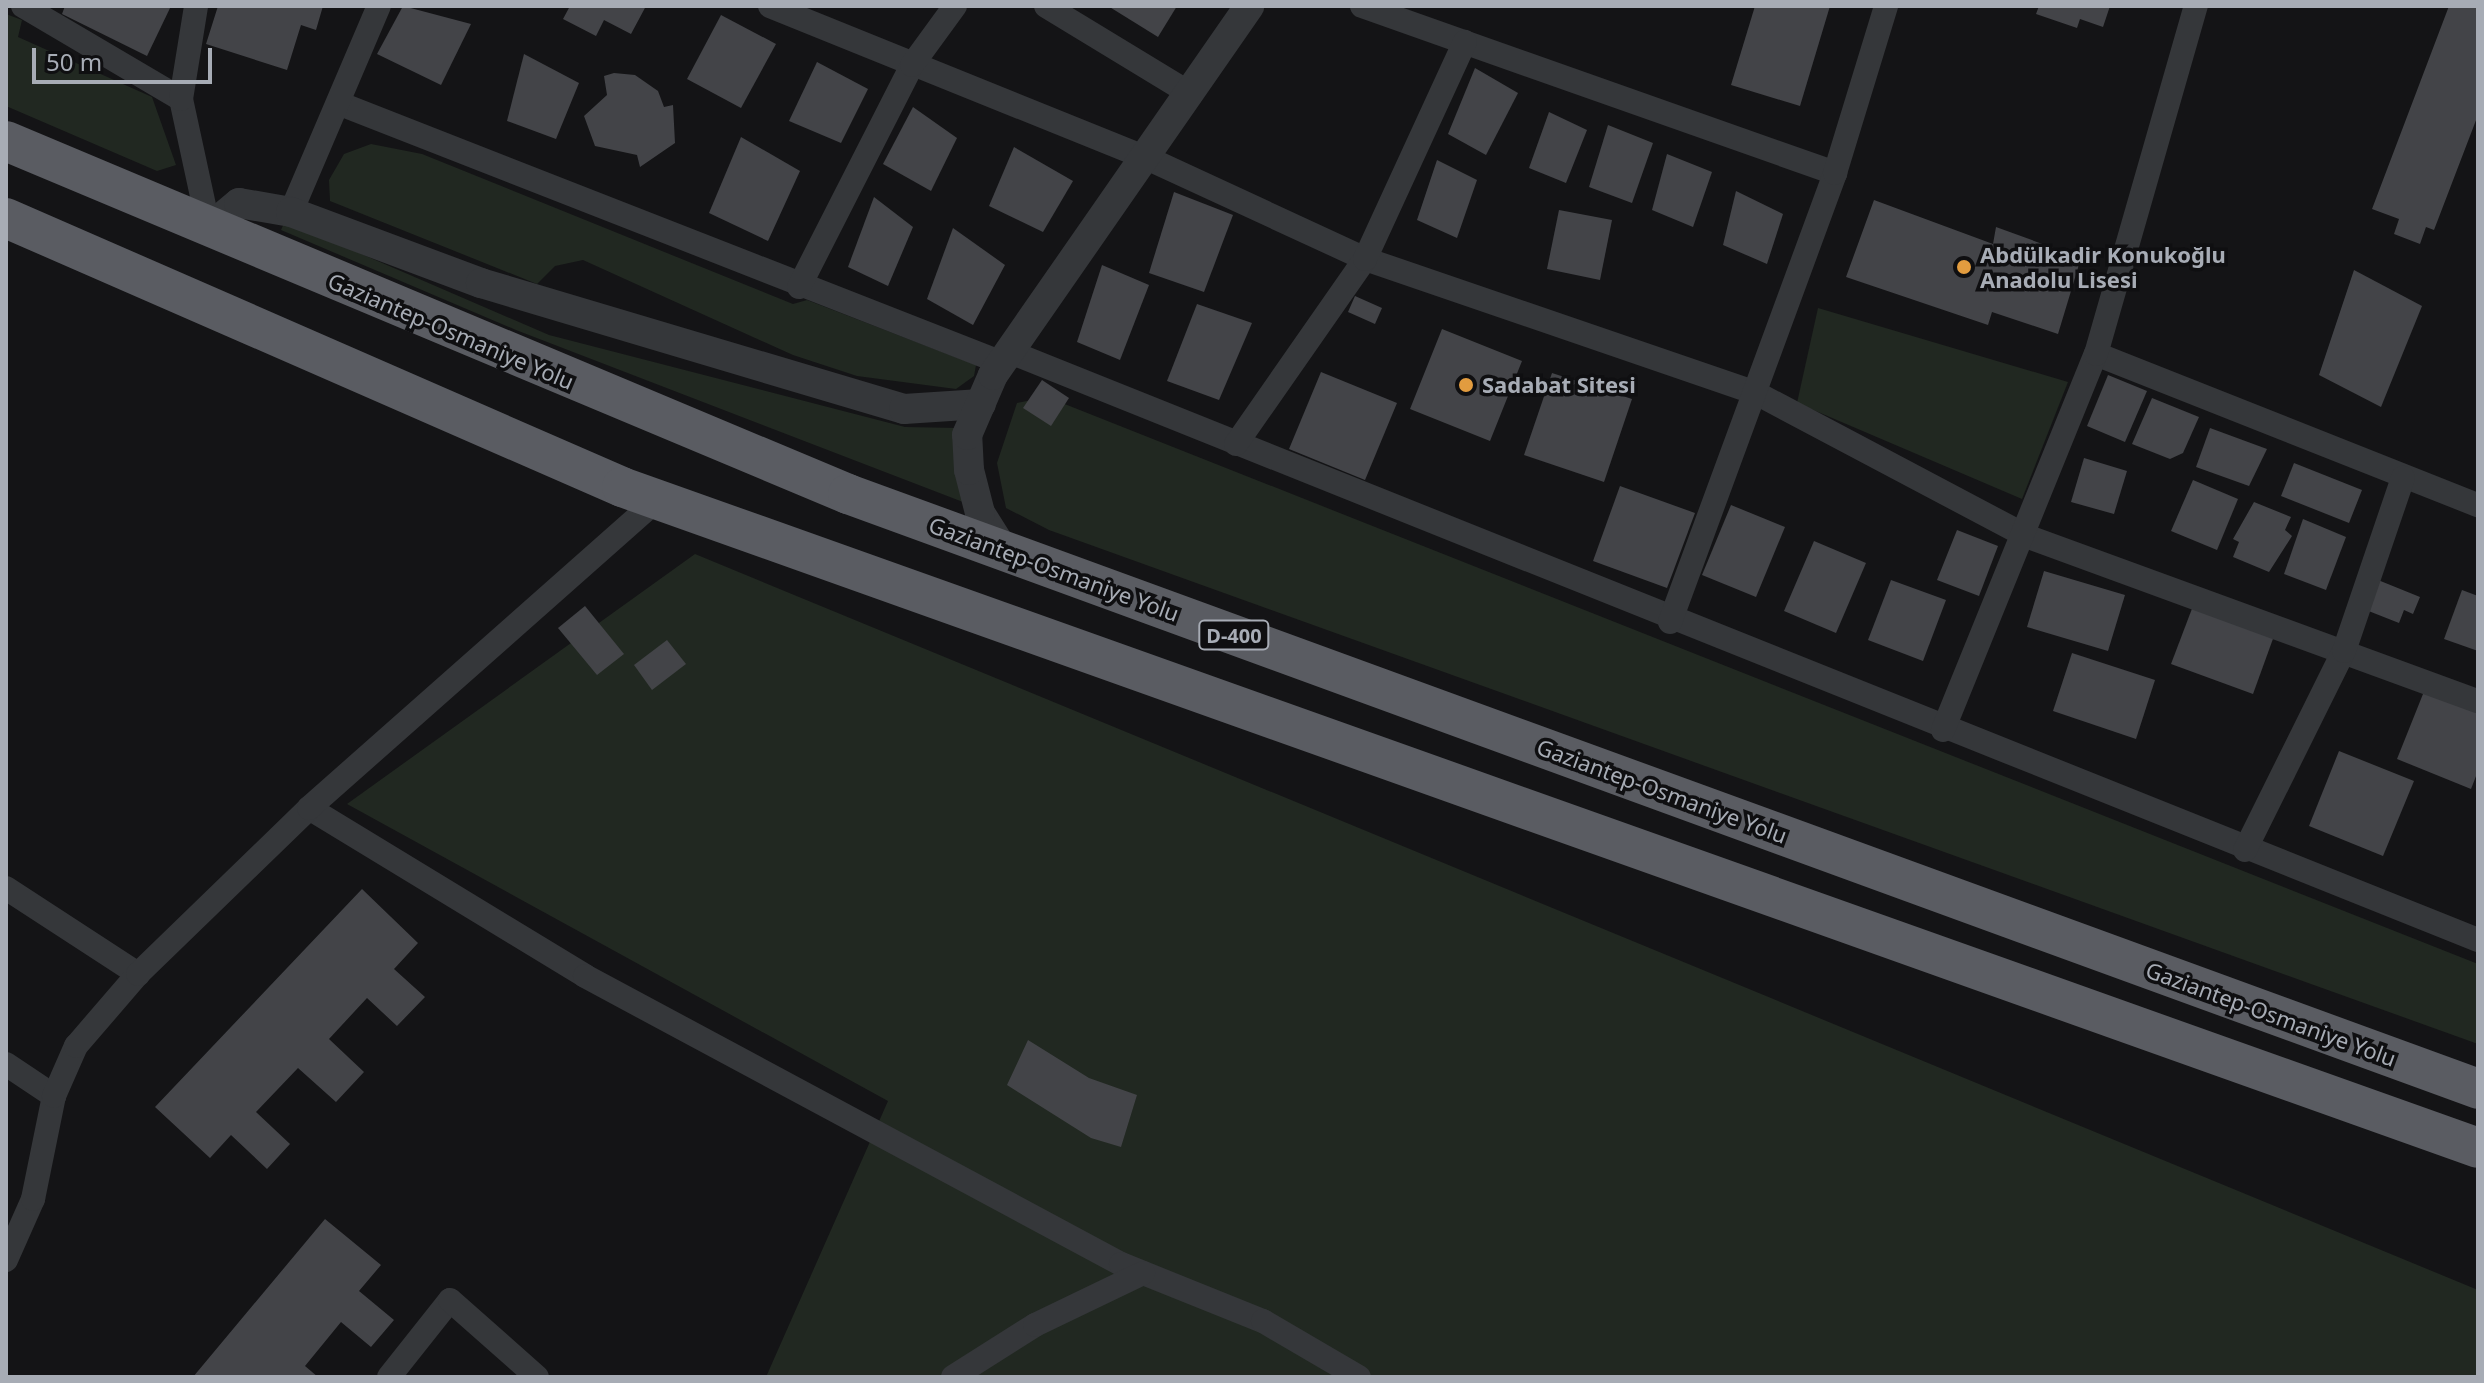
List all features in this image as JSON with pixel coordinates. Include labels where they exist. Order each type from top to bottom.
[{"type":"highway","name":"Gaziantep-Osmaniye Yolu","points":[[6,141],[498,353],[1004,551],[2478,1089]]},
{"type":"highway","points":[[6,218],[657,500],[2478,1148]]},
{"type":"street","points":[[23,6],[181,99]]},
{"type":"street","points":[[196,6],[181,99],[209,228],[239,203],[291,212],[481,283],[904,409],[981,404]]},
{"type":"street","points":[[291,212],[379,6]]},
{"type":"street","points":[[770,6],[1149,159],[1365,259],[1756,393],[2026,536],[2478,701]]},
{"type":"street","points":[[799,287],[912,65],[955,6]]},
{"type":"street","points":[[1046,6],[1191,94]]},
{"type":"street","points":[[1004,551],[980,513],[969,470],[967,435],[1006,358],[1149,159],[1249,6]]},
{"type":"street","points":[[1362,6],[1835,173]]},
{"type":"street","points":[[1670,622],[1835,173],[1886,6]]},
{"type":"street","points":[[1943,730],[2026,536],[2096,354],[2196,6]]},
{"type":"street","points":[[1236,444],[1365,259],[1465,42]]},
{"type":"street","points":[[338,103],[799,287],[1006,358],[1236,444],[1670,622],[2478,940]]},
{"type":"street","points":[[2096,354],[2403,478],[2478,505]]},
{"type":"street","points":[[2245,850],[2344,651],[2403,478]]},
{"type":"street","points":[[6,1260],[33,1199],[54,1096],[76,1046],[138,974],[309,808],[657,500]]},
{"type":"street","points":[[309,808],[585,976],[1143,1273],[1263,1321],[1359,1377]]},
{"type":"street","points":[[6,888],[138,974]]},
{"type":"street","points":[[6,1064],[54,1096]]},
{"type":"street","points":[[953,1377],[1035,1325],[1143,1273]]},
{"type":"street","points":[[389,1377],[450,1300],[537,1377]]},
{"type":"shaded area","points":[[6,14],[22,20],[18,37],[152,97],[176,165],[157,171],[6,106]]},
{"type":"shaded area","points":[[371,144],[422,154],[793,304],[807,300],[976,365],[974,376],[956,389],[857,376],[793,355],[583,260],[555,266],[537,284],[330,201],[329,180],[344,154]]},
{"type":"shaded area","points":[[285,221],[549,335],[905,427],[958,428],[963,502],[516,330],[281,230]]},
{"type":"shaded area","points":[[1818,308],[2068,382],[2022,499],[1797,403]]},
{"type":"shaded area","points":[[1047,397],[2478,964],[2478,1044],[1049,530],[1006,508],[997,463],[1017,403]]},
{"type":"shaded area","points":[[695,554],[2478,1290],[2478,1377],[766,1377],[888,1101],[347,804]]},
{"type":"building","points":[[65,6],[171,6],[147,56],[62,14]]},
{"type":"building","points":[[218,6],[323,6],[316,30],[301,25],[287,70],[206,44]]},
{"type":"building","points":[[403,6],[471,24],[441,85],[377,54]]},
{"type":"building","points":[[570,6],[646,6],[631,34],[604,20],[596,36],[563,19]]},
{"type":"building","points":[[1108,6],[1177,6],[1158,37]]},
{"type":"building","points":[[1755,6],[1830,6],[1800,106],[1731,85]]},
{"type":"building","points":[[2039,6],[2110,6],[2103,27],[2080,19],[2077,28],[2036,14]]},
{"type":"building","points":[[2449,6],[2478,6],[2478,115],[2434,230],[2426,227],[2420,244],[2394,234],[2399,219],[2372,209]]},
{"type":"building","points":[[721,15],[776,44],[741,108],[687,79]]},
{"type":"building","points":[[524,54],[579,83],[556,139],[507,121]]},
{"type":"building","points":[[817,62],[868,89],[841,143],[789,121]]},
{"type":"building","points":[[1475,68],[1518,93],[1486,155],[1448,134]]},
{"type":"building","points":[[614,73],[635,75],[658,91],[664,107],[673,105],[675,143],[640,167],[637,155],[595,146],[584,116],[607,95],[604,76]]},
{"type":"building","points":[[913,107],[957,138],[931,191],[883,164]]},
{"type":"building","points":[[1549,112],[1587,130],[1566,183],[1529,168]]},
{"type":"building","points":[[1608,125],[1653,143],[1632,203],[1589,187]]},
{"type":"building","points":[[741,137],[800,171],[768,241],[709,213]]},
{"type":"building","points":[[1014,147],[1073,181],[1043,232],[989,206]]},
{"type":"building","points":[[1667,154],[1712,172],[1693,227],[1652,210]]},
{"type":"building","points":[[1437,160],[1477,180],[1457,238],[1417,220]]},
{"type":"building","points":[[1736,191],[1783,214],[1767,264],[1723,245]]},
{"type":"building","points":[[1174,192],[1233,215],[1204,292],[1149,273]]},
{"type":"building","points":[[874,197],[913,227],[888,286],[848,267]]},
{"type":"building","name":"Abdülkadir Konukoğlu Anadolu Lisesi","points":[[1874,200],[1993,244],[1996,227],[2081,258],[2058,334],[1992,312],[1988,325],[1846,277]]},
{"type":"building","points":[[1559,210],[1612,220],[1600,280],[1547,269]]},
{"type":"building","points":[[953,228],[1005,265],[973,325],[927,299]]},
{"type":"building","points":[[1102,265],[1149,285],[1120,360],[1077,342]]},
{"type":"building","points":[[2354,270],[2422,306],[2381,407],[2319,375]]},
{"type":"building","points":[[1355,296],[1382,308],[1375,324],[1348,312]]},
{"type":"building","points":[[1197,304],[1252,323],[1219,400],[1167,381]]},
{"type":"building","name":"Sadabat Sitesi","points":[[1442,329],[1522,361],[1490,441],[1410,409]]},
{"type":"building","points":[[1321,372],[1397,403],[1365,480],[1289,449]]},
{"type":"building","name":"Sadabat Sitesi","points":[[1552,373],[1632,399],[1604,482],[1524,455]]},
{"type":"building","points":[[2108,375],[2147,391],[2125,442],[2087,426]]},
{"type":"building","points":[[1042,380],[1069,398],[1051,426],[1023,408]]},
{"type":"building","points":[[2152,398],[2199,417],[2183,453],[2170,459],[2132,444]]},
{"type":"building","points":[[2210,428],[2267,449],[2249,486],[2196,467]]},
{"type":"building","points":[[2084,458],[2127,471],[2114,514],[2071,502]]},
{"type":"building","points":[[2294,463],[2362,490],[2349,523],[2281,496]]},
{"type":"building","points":[[2193,480],[2238,499],[2217,550],[2171,531]]},
{"type":"building","points":[[1620,486],[1695,513],[1667,588],[1593,561]]},
{"type":"building","points":[[2254,502],[2291,517],[2285,530],[2292,536],[2269,572],[2233,557],[2239,542],[2233,539]]},
{"type":"building","points":[[1731,505],[1785,527],[1756,597],[1702,575]]},
{"type":"building","points":[[2303,519],[2346,537],[2326,590],[2284,574]]},
{"type":"building","points":[[1957,530],[1998,546],[1979,596],[1937,580]]},
{"type":"building","points":[[1814,541],[1866,563],[1836,633],[1784,611]]},
{"type":"building","points":[[2044,571],[2125,595],[2108,651],[2027,627]]},
{"type":"building","points":[[1891,580],[1946,600],[1923,661],[1868,640]]},
{"type":"building","points":[[2378,580],[2420,597],[2413,614],[2404,610],[2399,623],[2366,610]]},
{"type":"building","points":[[2462,590],[2478,596],[2478,651],[2444,639]]},
{"type":"building","points":[[585,606],[624,654],[597,675],[558,628]]},
{"type":"building","points":[[2193,606],[2274,636],[2253,694],[2171,664]]},
{"type":"building","points":[[667,640],[686,664],[652,690],[634,665]]},
{"type":"building","points":[[2072,653],[2155,680],[2136,739],[2053,711]]},
{"type":"building","points":[[2427,684],[2478,704],[2478,771],[2471,789],[2397,759]]},
{"type":"building","points":[[2339,751],[2414,781],[2383,856],[2309,826]]},
{"type":"building","points":[[362,889],[418,943],[394,969],[425,997],[397,1026],[367,998],[329,1039],[364,1072],[336,1102],[298,1068],[256,1112],[290,1144],[267,1169],[231,1135],[210,1158],[155,1107]]},
{"type":"building","points":[[1028,1040],[1089,1078],[1137,1095],[1121,1147],[1091,1138],[1007,1085]]},
{"type":"building","points":[[325,1219],[381,1265],[359,1291],[394,1320],[371,1347],[341,1322],[305,1366],[318,1377],[193,1377]]},
{"type":"place","name":"Abdülkadir Konukoğlu Anadolu Lisesi","points":[[1964,267]]},
{"type":"place","name":"Sadabat Sitesi","points":[[1466,385]]}]
